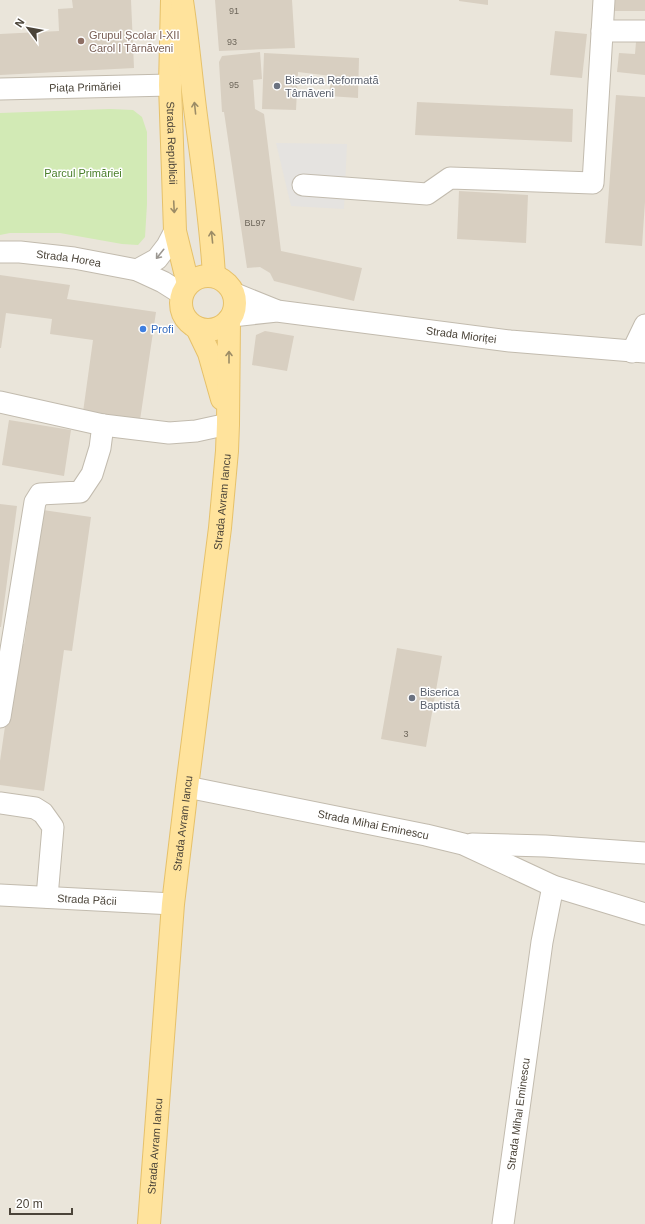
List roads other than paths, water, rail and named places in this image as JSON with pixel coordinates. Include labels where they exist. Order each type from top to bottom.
[{"type":"main road","name":"Strada Republicii","points":[[172,0],[170,85],[175,231],[185,289]]},
{"type":"main road","points":[[182,0],[196,117],[208,198],[214,276]]},
{"type":"main road","points":[[214,276],[229,286],[233,293],[235,309],[231,318],[222,326],[214,330],[205,331],[190,324],[184,318],[180,302],[185,289],[196,278],[214,276]]},
{"type":"main road","name":"Strada Avram Iancu","points":[[149,1224],[173,904],[220,528],[228,424],[231,318]]},
{"type":"main road","name":"Strada Avram Iancu","points":[[197,328],[208,353],[228,424]]},
{"type":"street","points":[[302,185],[427,194],[450,178],[593,182],[604,0]]},
{"type":"street","points":[[602,31],[645,32]]},
{"type":"street","name":"Piața Primăriei","points":[[0,89],[170,85]]},
{"type":"street","points":[[137,270],[157,259],[167,246],[175,231]]},
{"type":"street","name":"Strada Horea","points":[[0,252],[20,252],[74,258],[137,270],[163,282],[185,289]]},
{"type":"street","name":"Strada Mioriței","points":[[233,293],[277,311],[510,341],[639,352]]},
{"type":"street","name":"Strada Mioriței","points":[[231,318],[277,311]]},
{"type":"street","points":[[639,352],[645,325]]},
{"type":"street","points":[[0,402],[103,425],[169,433],[196,432],[228,424]]},
{"type":"street","points":[[0,717],[35,502],[40,494],[80,492],[92,474],[100,448],[103,425]]},
{"type":"street","name":"Strada Mihai Eminescu","points":[[187,787],[426,834],[463,844],[553,886],[645,914]]},
{"type":"street","points":[[0,803],[35,808],[43,813],[53,827],[47,897]]},
{"type":"street","points":[[463,844],[545,846],[645,853]]},
{"type":"street","name":"Strada Mihai Eminescu","points":[[503,1224],[542,942],[553,886]]},
{"type":"street","name":"Strada Păcii","points":[[0,895],[173,904]]},
{"type":"place","name":"Grupul Școlar I-XII Carol I Târnăveni","points":[[81,41]]},
{"type":"place","name":"Biserica Reformată Târnăveni","points":[[277,86]]},
{"type":"place","name":"Profi","points":[[143,329]]},
{"type":"place","name":"Biserica Baptistă","points":[[412,698]]},
{"type":"park label","name":"Parcul Primăriei","points":[[83,173]]}]
